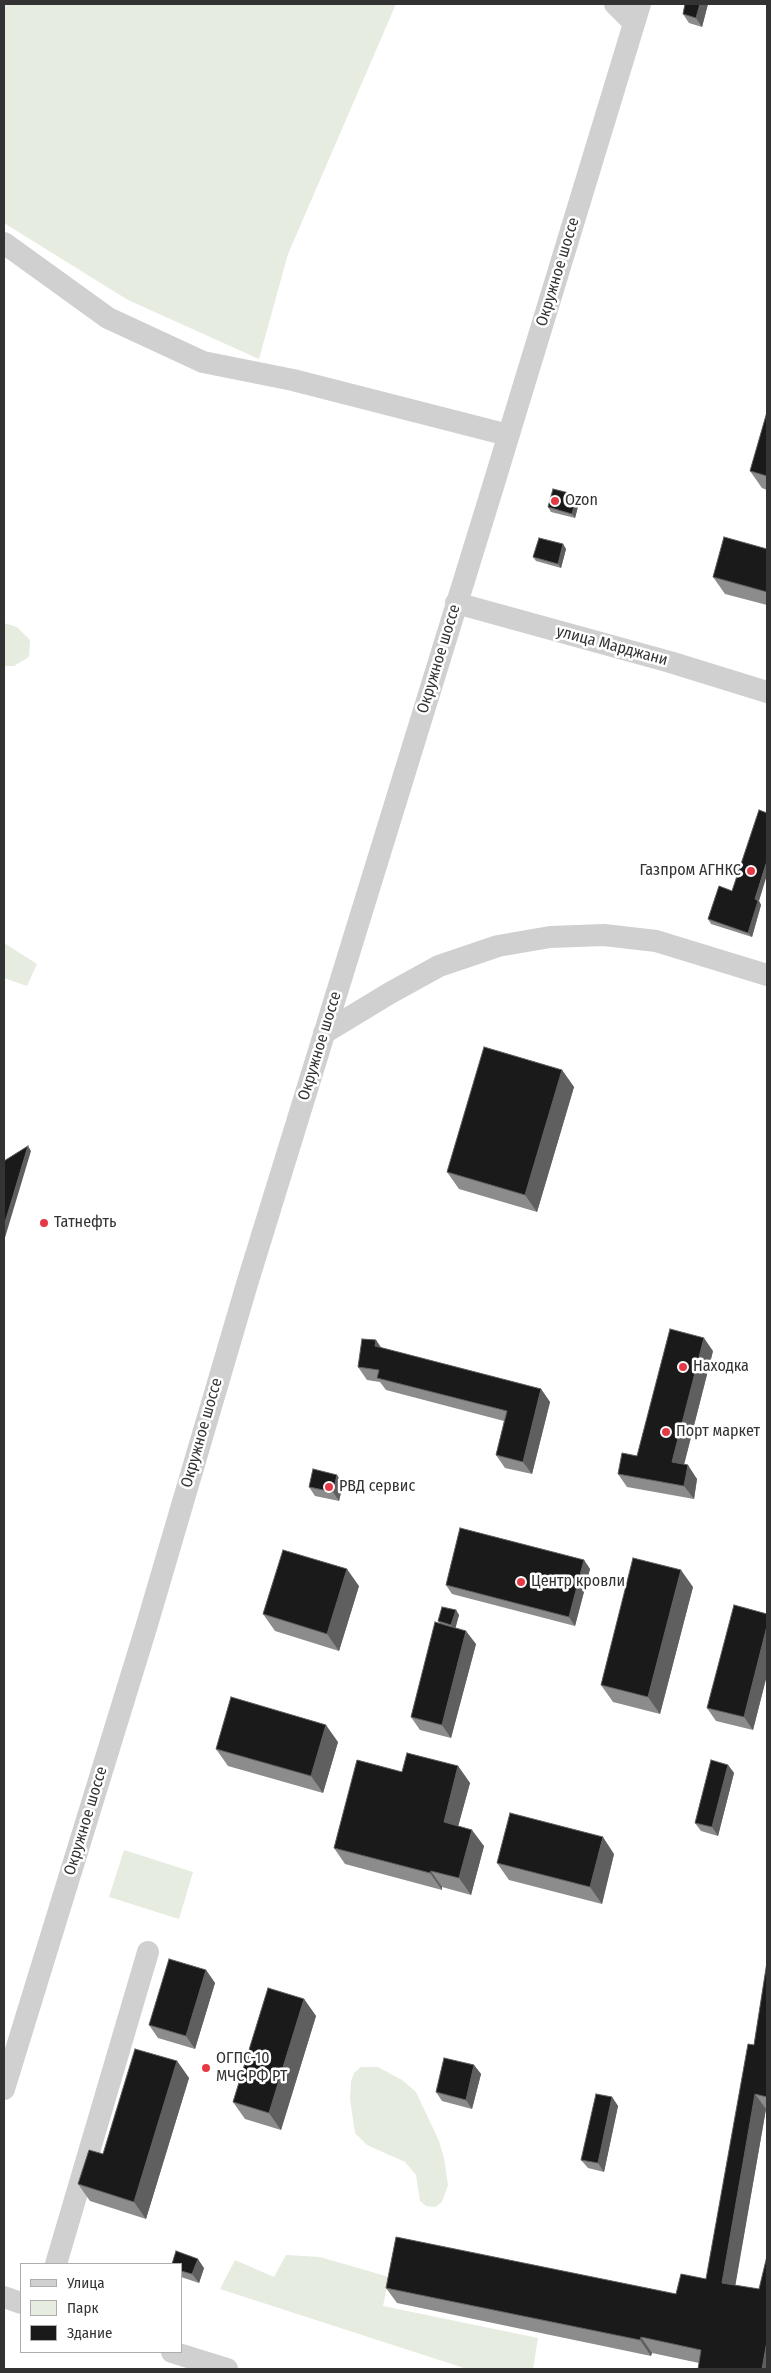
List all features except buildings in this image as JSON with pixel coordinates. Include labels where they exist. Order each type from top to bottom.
[{"type":"street","points":[[615,4],[637,13]]},
{"type":"street","name":"Окружное шоссе","points":[[4,2089],[146,1628],[201,1436],[324,1032],[491,494],[637,13]]},
{"type":"street","points":[[4,243],[108,318],[203,362],[293,380],[508,434]]},
{"type":"street","name":"улица Марджани","points":[[456,603],[670,662],[767,692]]},
{"type":"street","points":[[324,1032],[439,966],[498,946],[550,937],[604,935],[656,941],[767,975]]},
{"type":"street","points":[[56,2263],[148,1952]]},
{"type":"street","points":[[4,2298],[20,2303]]},
{"type":"street","points":[[175,2353],[227,2369]]},
{"type":"green space","points":[[4,4],[396,4],[288,254],[259,359],[128,300],[4,223]]},
{"type":"green space","points":[[4,623],[17,627],[30,640],[29,657],[14,666],[4,666]]},
{"type":"green space","points":[[4,943],[37,964],[27,986],[4,978]]},
{"type":"green space","points":[[124,1850],[193,1872],[179,1919],[109,1897]]},
{"type":"green space","points":[[361,2067],[378,2067],[402,2080],[416,2092],[439,2141],[444,2158],[448,2185],[442,2202],[435,2207],[426,2206],[420,2201],[416,2175],[405,2162],[367,2145],[355,2133],[350,2099],[351,2081],[354,2073]]},
{"type":"green space","points":[[286,2255],[320,2257],[389,2277],[383,2306],[538,2338],[533,2369],[467,2369],[220,2289],[235,2260],[274,2277]]},
{"type":"place","name":"Ozon","points":[[555,501]]},
{"type":"place","name":"Газпром АГНКС","points":[[751,871]]},
{"type":"place","name":"Татнефть","points":[[44,1223]]},
{"type":"place","name":"Находка","points":[[683,1367]]},
{"type":"place","name":"Порт маркет","points":[[666,1432]]},
{"type":"place","name":"РВД сервис","points":[[329,1487]]},
{"type":"place","name":"Центр кровли","points":[[521,1582]]},
{"type":"place","name":"ОГПС-10 МЧС РФ РТ","points":[[206,2068]]}]
